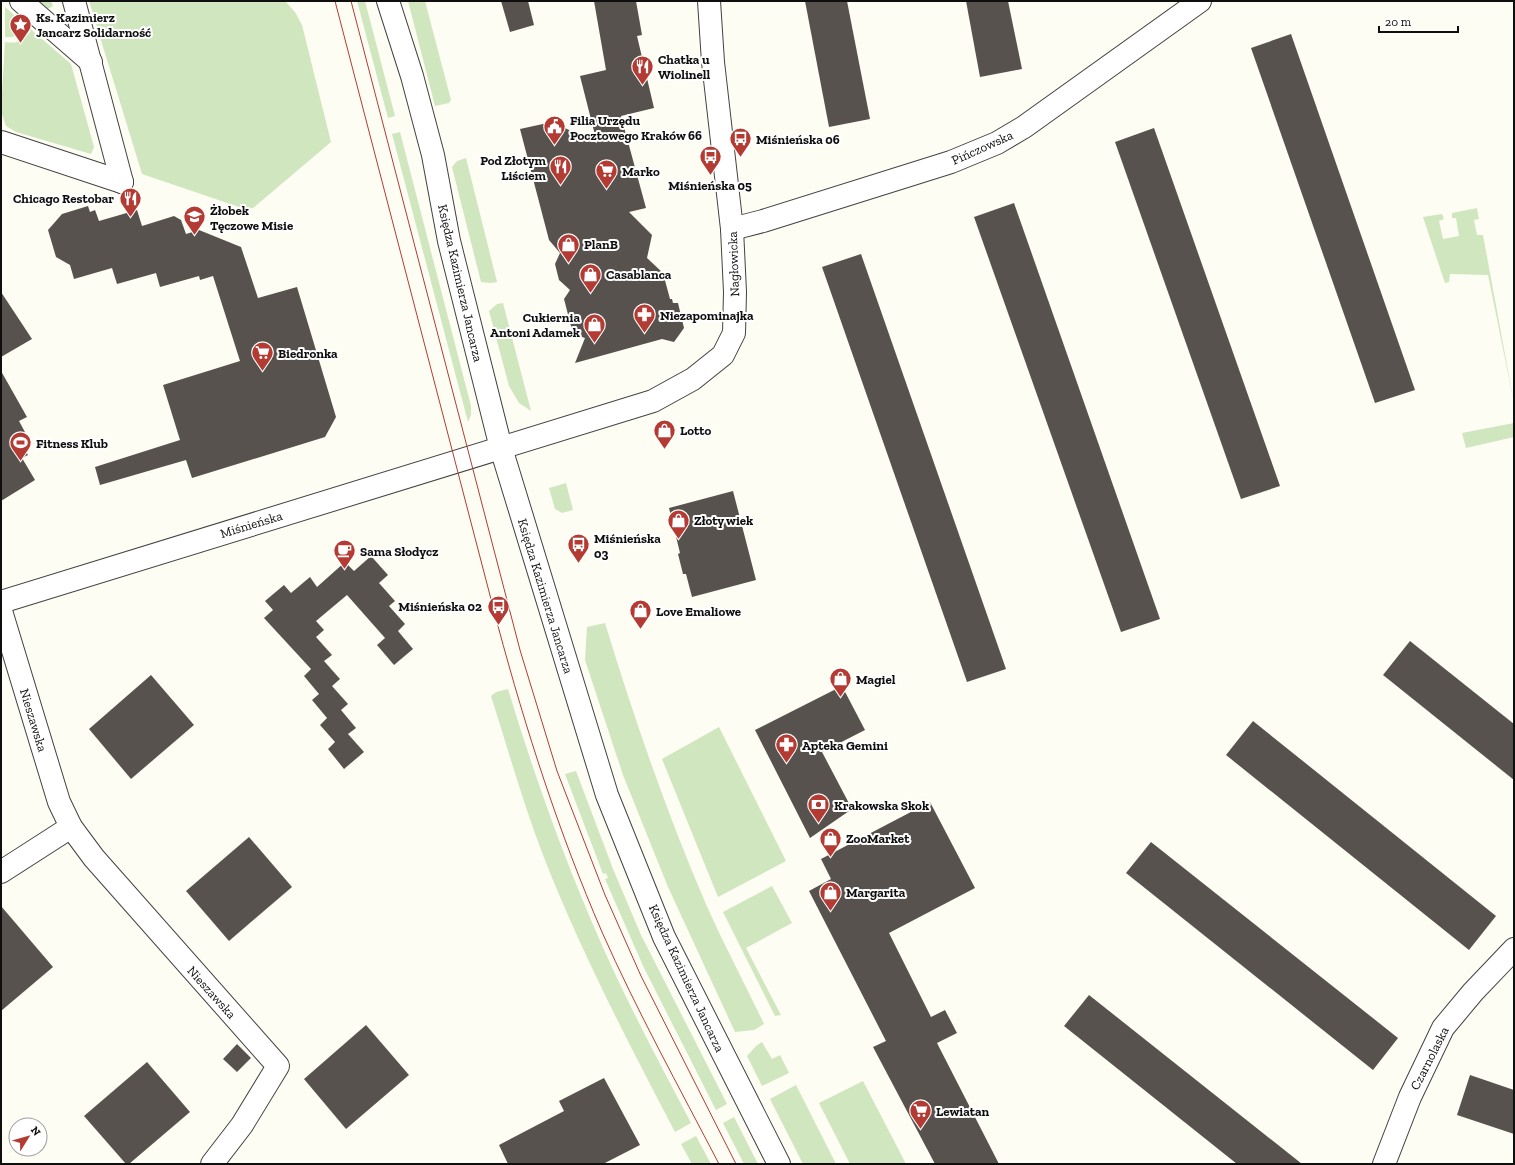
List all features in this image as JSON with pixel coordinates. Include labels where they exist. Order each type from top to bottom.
[{"type":"street","points":[[21,1],[91,62]]},
{"type":"street","points":[[1,142],[122,182],[74,1]]},
{"type":"street","name":"Księdza Kazimierza Jancarza","points":[[388,1],[412,76],[433,155],[449,241],[501,448],[607,795],[664,937],[779,1164]]},
{"type":"street","name":"Nagłowicka","points":[[501,448],[653,401],[693,380],[723,355],[734,333],[735,292],[732,229],[713,62],[709,1]]},
{"type":"street","name":"Pińczowska","points":[[732,229],[763,221],[951,162],[997,143],[1024,127],[1200,1]]},
{"type":"street","name":"Miśnieńska","points":[[1,602],[501,448]]},
{"type":"street","name":"Nieszawska","points":[[1,611],[59,802],[71,827],[94,858],[278,1066],[242,1125],[212,1164]]},
{"type":"street","points":[[1,872],[71,827]]},
{"type":"street","name":"Czarnolaska","points":[[1384,1164],[1410,1097],[1443,1028],[1473,992],[1514,949]]},
{"type":"green space","points":[[39,1],[51,1],[53,6],[48,9]]},
{"type":"green space","points":[[89,1],[285,1],[295,12],[302,25],[331,142],[253,208],[245,209],[142,174]]},
{"type":"green space","points":[[357,1],[365,1],[395,116],[388,118]]},
{"type":"green space","points":[[408,1],[425,1],[451,100],[449,103],[435,106]]},
{"type":"green space","points":[[5,7],[71,64],[94,147],[91,154],[16,132],[6,126],[1,111],[5,42],[13,43],[20,41],[31,31],[26,28],[17,36],[5,37]]},
{"type":"green space","points":[[400,132],[471,406],[471,415],[468,422],[392,134]]},
{"type":"green space","points":[[466,158],[497,282],[481,282],[452,167],[457,161]]},
{"type":"green space","points":[[1477,208],[1479,219],[1474,220],[1477,235],[1483,235],[1514,403],[1488,275],[1450,274],[1449,282],[1445,283],[1423,217],[1442,214],[1444,219],[1439,221],[1443,239],[1459,236],[1456,218],[1452,218],[1452,213]]},
{"type":"green space","points":[[503,303],[531,411],[519,403],[509,386],[489,311],[497,304]]},
{"type":"green space","points":[[1514,423],[1514,437],[1466,448],[1462,433]]},
{"type":"green space","points":[[566,483],[573,510],[562,513],[555,509],[549,488]]},
{"type":"green space","points":[[605,623],[639,729],[677,833],[705,902],[764,1024],[754,1030],[735,1032],[668,887],[623,775],[585,660],[587,627]]},
{"type":"green space","points":[[508,689],[557,835],[601,943],[653,1051],[691,1123],[675,1132],[622,1030],[589,961],[543,855],[522,796],[491,696],[496,692]]},
{"type":"green space","points":[[719,727],[786,861],[718,897],[662,759]]},
{"type":"green space","points":[[576,771],[613,869],[641,935],[727,1104],[716,1110],[644,968],[605,879],[608,878],[606,873],[603,874],[565,774]]},
{"type":"green space","points":[[772,886],[792,923],[746,948],[781,1015],[775,1016],[723,912]]},
{"type":"green space","points":[[762,1042],[772,1059],[780,1055],[789,1073],[762,1086],[747,1056]]},
{"type":"green space","points":[[863,1081],[906,1164],[850,1164],[819,1103]]},
{"type":"green space","points":[[796,1085],[836,1164],[803,1164],[770,1099]]},
{"type":"green space","points":[[734,1117],[758,1164],[744,1164],[723,1123]]},
{"type":"green space","points":[[696,1136],[711,1164],[692,1164],[681,1144]]},
{"type":"building","points":[[501,1],[528,1],[534,25],[510,32]]},
{"type":"building","points":[[594,1],[636,1],[642,35],[637,36],[654,108],[621,116],[646,208],[629,212],[652,235],[647,258],[663,273],[670,299],[672,299],[673,303],[678,303],[684,328],[674,342],[662,339],[575,363],[585,338],[573,334],[564,299],[570,290],[559,280],[555,264],[560,253],[549,240],[520,129],[552,122],[597,143],[580,76],[606,70]]},
{"type":"building","points":[[805,1],[847,1],[870,119],[829,127]]},
{"type":"building","points":[[966,1],[1008,1],[1022,69],[980,77]]},
{"type":"building","points":[[1291,34],[1415,390],[1375,403],[1251,48]]},
{"type":"building","points":[[1154,128],[1280,486],[1241,499],[1115,142]]},
{"type":"building","points":[[1014,203],[1160,619],[1121,632],[974,217]]},
{"type":"building","points":[[88,206],[90,212],[95,210],[99,221],[137,210],[142,226],[174,216],[181,220],[186,234],[199,230],[241,247],[258,298],[297,287],[336,417],[325,437],[192,478],[186,460],[100,485],[95,467],[180,440],[163,385],[240,361],[213,276],[200,280],[199,276],[160,287],[156,273],[117,284],[112,268],[74,279],[70,265],[56,257],[48,230],[62,214]]},
{"type":"building","points":[[861,254],[1006,669],[967,682],[822,267]]},
{"type":"building","points":[[1,292],[32,339],[1,357]]},
{"type":"building","points":[[1,371],[27,417],[19,421],[26,434],[18,438],[28,455],[22,458],[35,480],[1,501]]},
{"type":"building","points":[[733,491],[756,580],[692,597],[686,574],[683,574],[678,554],[680,553],[669,508]]},
{"type":"building","points":[[371,556],[388,575],[379,583],[395,601],[389,606],[405,624],[398,631],[413,649],[394,665],[377,645],[385,638],[347,595],[316,621],[324,630],[316,637],[332,655],[324,661],[340,679],[332,686],[348,704],[341,710],[356,728],[348,734],[364,752],[344,769],[328,749],[335,742],[320,725],[327,718],[312,700],[319,694],[304,676],[311,669],[264,618],[273,610],[265,601],[284,585],[291,593],[310,577],[317,587],[345,562],[354,571]]},
{"type":"building","points":[[1410,641],[1514,724],[1514,780],[1383,675]]},
{"type":"building","points":[[151,675],[194,725],[131,779],[89,729]]},
{"type":"building","points":[[842,686],[865,730],[822,752],[852,809],[810,838],[755,730]]},
{"type":"building","points":[[1253,721],[1496,916],[1469,950],[1226,755]]},
{"type":"building","points":[[930,802],[975,888],[889,933],[931,1017],[945,1010],[957,1033],[937,1043],[999,1164],[935,1164],[873,1047],[886,1041],[809,891],[831,879],[821,859]]},
{"type":"building","points":[[249,837],[292,887],[229,941],[186,891]]},
{"type":"building","points":[[1151,842],[1398,1038],[1373,1070],[1126,873]]},
{"type":"building","points":[[1,906],[53,967],[1,1011]]},
{"type":"building","points":[[1089,995],[1302,1164],[1237,1164],[1064,1026]]},
{"type":"building","points":[[366,1025],[409,1075],[346,1129],[304,1079]]},
{"type":"building","points":[[237,1044],[251,1058],[237,1072],[223,1059]]},
{"type":"building","points":[[147,1062],[190,1112],[129,1164],[126,1164],[84,1116]]},
{"type":"building","points":[[1470,1075],[1514,1090],[1514,1134],[1457,1115]]},
{"type":"building","points":[[604,1078],[640,1145],[603,1164],[508,1164],[499,1145],[564,1111],[559,1101]]},
{"type":"tram line","points":[[335,1],[498,626],[544,781],[586,895],[615,961],[629,991],[719,1164]]},
{"type":"tram line","points":[[351,1],[520,650],[557,771],[605,895],[641,976],[736,1164]]},
{"type":"place","name":"Ks. Kazimierz Jancarz Solidarność","points":[[21,44]]},
{"type":"place","name":"Chatka u Wiolinell","points":[[642,86]]},
{"type":"place","name":"Filia Urzędu Pocztowego Kraków 66","points":[[555,146]]},
{"type":"place","name":"Miśnieńska 06","points":[[740,158]]},
{"type":"place","name":"Miśnieńska 05","points":[[710,176]]},
{"type":"place","name":"Pod Złotym Liściem","points":[[561,186]]},
{"type":"place","name":"Marko","points":[[606,190]]},
{"type":"place","name":"Chicago Restobar","points":[[130,218]]},
{"type":"place","name":"Żłobek Tęczowe Misie","points":[[195,236]]},
{"type":"place","name":"PlanB","points":[[569,264]]},
{"type":"place","name":"Casablanca","points":[[590,294]]},
{"type":"place","name":"Niezapominajka","points":[[644,334]]},
{"type":"place","name":"Cukiernia Antoni Adamek","points":[[595,344]]},
{"type":"place","name":"Biedronka","points":[[262,372]]},
{"type":"place","name":"Lotto","points":[[664,450]]},
{"type":"place","name":"Fitness Klub","points":[[20,462]]},
{"type":"place","name":"Złoty wiek","points":[[678,540]]},
{"type":"place","name":"Miśnieńska 03","points":[[578,564]]},
{"type":"place","name":"Sama Słodycz","points":[[345,570]]},
{"type":"place","name":"Miśnieńska 02","points":[[498,626]]},
{"type":"place","name":"Love Emaliowe","points":[[641,630]]},
{"type":"place","name":"Magiel","points":[[840,698]]},
{"type":"place","name":"Apteka Gemini","points":[[787,764]]},
{"type":"place","name":"Krakowska Skok","points":[[818,824]]},
{"type":"place","name":"ZooMarket","points":[[831,858]]},
{"type":"place","name":"Margarita","points":[[830,912]]},
{"type":"place","name":"Lewiatan","points":[[921,1130]]}]
